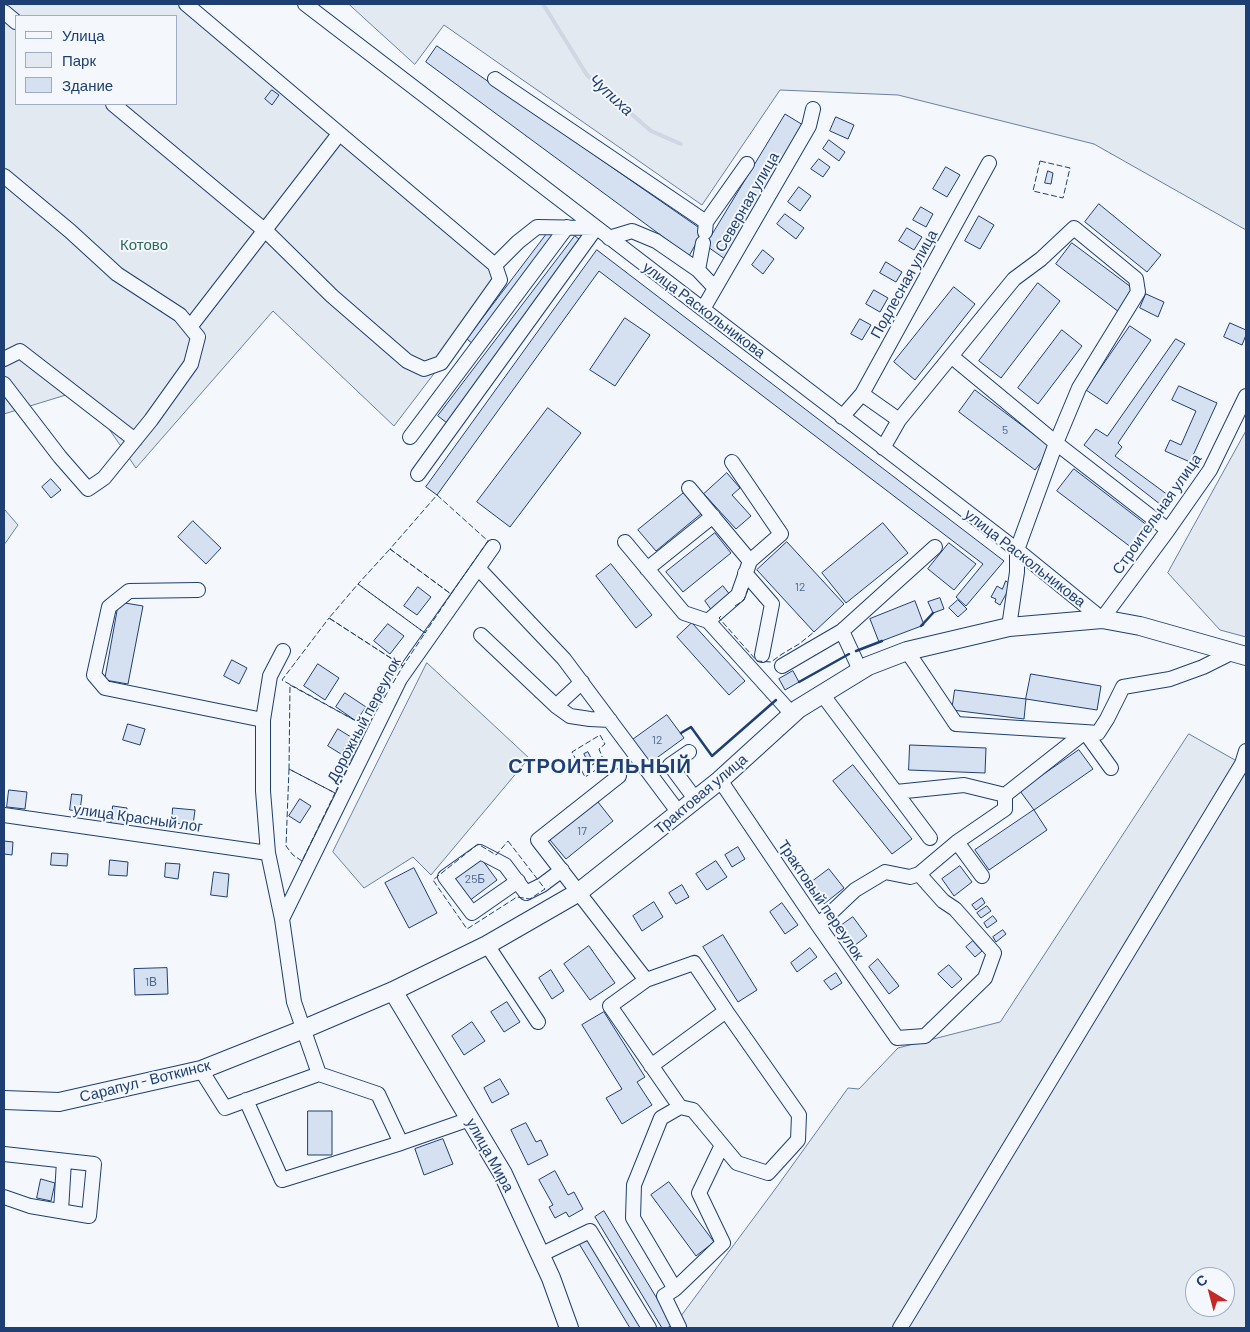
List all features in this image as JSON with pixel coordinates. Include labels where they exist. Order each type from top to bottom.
[{"type":"main road","name":"улица Раскольникова","points":[[1013,626],[1102,619],[1140,626],[1240,654]]},
{"type":"main road","name":"Трактовая улица","points":[[393,991],[487,945],[578,892],[696,800],[792,714],[860,670],[907,650],[1013,626]]},
{"type":"main road","name":"Сарапул - Воткинск","points":[[4,1100],[59,1102],[201,1070],[304,1030],[393,991]]},
{"type":"main road","name":"улица Мира","points":[[393,991],[503,1174],[551,1278],[569,1328]]},
{"type":"street","points":[[114,105],[264,230],[332,296],[407,361],[424,369],[441,362],[500,280],[495,265],[186,4]]},
{"type":"street","name":"улица Раскольникова","points":[[305,4],[1017,550],[1102,619]]},
{"type":"street","points":[[4,12],[15,21]]},
{"type":"street","points":[[495,79],[705,232]]},
{"type":"street","name":"Северная улица","points":[[703,309],[809,126],[813,109]]},
{"type":"street","points":[[190,327],[339,134]]},
{"type":"street","name":"Подлесная улица","points":[[842,416],[862,394],[989,163]]},
{"type":"street","points":[[698,270],[705,232],[747,164]]},
{"type":"street","points":[[4,176],[70,231],[117,274],[180,315],[198,337],[191,364],[151,420],[104,478],[88,489],[60,457],[4,384]]},
{"type":"street","points":[[495,265],[518,242],[537,227],[596,228]]},
{"type":"street","points":[[410,437],[567,227]]},
{"type":"street","points":[[418,474],[596,228]]},
{"type":"street","points":[[883,448],[899,420],[1014,279],[1041,259],[1074,228],[1136,279],[1138,292],[1079,388],[1056,443],[1017,550],[1013,626]]},
{"type":"street","points":[[609,238],[632,231],[656,241],[698,270],[715,288]]},
{"type":"street","points":[[4,359],[20,351],[135,440]]},
{"type":"street","points":[[951,356],[1056,443],[1168,530]]},
{"type":"street","points":[[862,394],[899,420]]},
{"type":"street","name":"Строительная улица","points":[[1102,619],[1210,470],[1246,396]]},
{"type":"street","points":[[708,620],[738,596],[748,567],[781,534],[732,462]]},
{"type":"street","points":[[689,488],[712,516],[772,604],[762,655]]},
{"type":"street","points":[[648,569],[712,516]]},
{"type":"street","points":[[625,542],[684,613],[708,620],[792,714]]},
{"type":"street","name":"Дорожный переулок","points":[[282,918],[400,679],[493,547]]},
{"type":"street","points":[[782,666],[842,631],[935,547]]},
{"type":"street","points":[[478,568],[564,659],[679,813]]},
{"type":"street","points":[[198,590],[129,591],[109,607],[94,675],[105,688],[263,720]]},
{"type":"street","points":[[842,631],[860,670]]},
{"type":"street","points":[[482,635],[556,706],[570,716],[610,720]]},
{"type":"street","points":[[283,650],[270,676],[263,720],[263,791],[268,854],[282,918],[294,1002],[319,1074]]},
{"type":"street","points":[[907,650],[956,724],[1098,733],[1123,687],[1170,679],[1240,654]]},
{"type":"street","points":[[556,706],[582,682]]},
{"type":"street","points":[[822,694],[930,838]]},
{"type":"street","points":[[1085,732],[1111,768]]},
{"type":"street","points":[[1005,795],[1085,732]]},
{"type":"street","points":[[900,1328],[1242,764],[1246,751]]},
{"type":"street","points":[[689,752],[670,765],[696,800]]},
{"type":"street","points":[[619,776],[538,840],[646,980]]},
{"type":"street","name":"Трактовый переулок","points":[[720,780],[897,1038],[925,1036],[985,978],[994,953],[955,909],[943,901],[919,874]]},
{"type":"street","points":[[896,792],[964,785],[1005,795]]},
{"type":"street","points":[[818,925],[855,890],[885,872],[910,877],[919,874],[957,842],[1005,809],[1005,795]]},
{"type":"street","name":"улица Красный лог","points":[[4,815],[268,854]]},
{"type":"street","points":[[957,842],[982,876]]},
{"type":"street","points":[[518,882],[472,913],[445,877],[480,852],[505,865],[518,882],[526,893],[542,885],[562,870]]},
{"type":"street","points":[[487,945],[538,1022]]},
{"type":"street","points":[[675,1289],[633,1218],[634,1185],[661,1118],[680,1107],[694,1110],[737,1163],[768,1173],[798,1140],[799,1124],[799,1115],[694,964],[646,980],[610,1006],[680,1107]]},
{"type":"street","points":[[651,1066],[726,1011]]},
{"type":"street","points":[[201,1070],[225,1108],[319,1074],[378,1094],[401,1143]]},
{"type":"street","points":[[246,1100],[282,1180],[401,1143],[470,1119]]},
{"type":"street","points":[[678,1328],[664,1296],[675,1289],[723,1243],[699,1193],[722,1145]]},
{"type":"street","points":[[4,1154],[94,1164],[89,1216],[30,1206],[4,1197]]},
{"type":"street","points":[[61,1211],[64,1160]]},
{"type":"street","points":[[540,1255],[590,1232],[648,1328]]},
{"type":"green space","name":"Котово","points":[[4,4],[190,4],[507,278],[394,426],[273,311],[136,468],[82,390],[4,414]]},
{"type":"green space","points":[[349,4],[1246,4],[1246,230],[1094,144],[898,95],[780,90],[702,205],[444,25],[415,64]]},
{"type":"green space","points":[[1246,431],[1246,637],[1220,630],[1168,573]]},
{"type":"green space","points":[[4,509],[18,525],[4,545]]},
{"type":"green space","points":[[427,663],[529,758],[431,875],[413,857],[364,888],[333,852]]},
{"type":"green space","points":[[1189,734],[1242,764],[1246,762],[1246,1328],[685,1328],[678,1320],[848,1088],[859,1089],[898,1048],[1000,1022]]},
{"type":"building","points":[[437,46],[711,236],[785,114],[803,125],[725,259],[698,240],[689,256],[426,62]]},
{"type":"building","points":[[272,90],[279,95],[272,105],[265,99]]},
{"type":"building","points":[[836,117],[854,125],[848,139],[830,131]]},
{"type":"building","points":[[829,140],[845,152],[839,161],[823,149]]},
{"type":"building","points":[[819,159],[830,167],[823,177],[811,169]]},
{"type":"building","points":[[946,167],[960,175],[947,197],[933,189]]},
{"type":"building","points":[[1048,171],[1053,173],[1051,184],[1045,183]]},
{"type":"building","points":[[799,187],[811,196],[800,211],[788,202]]},
{"type":"building","points":[[1099,204],[1161,255],[1147,272],[1085,222]]},
{"type":"building","points":[[921,207],[933,214],[926,227],[913,220]]},
{"type":"building","points":[[785,214],[804,228],[796,239],[777,224]]},
{"type":"building","points":[[979,216],[994,225],[980,249],[965,241]]},
{"type":"building","points":[[907,228],[922,237],[914,250],[899,241]]},
{"type":"building","points":[[549,231],[557,237],[474,345],[467,339]]},
{"type":"building","points":[[575,236],[583,242],[447,423],[438,416]]},
{"type":"building","points":[[1072,243],[1135,290],[1119,312],[1056,264]]},
{"type":"building","points":[[597,250],[1004,561],[966,606],[956,597],[983,564],[599,271],[437,495],[426,487]]},
{"type":"building","points":[[763,250],[774,259],[763,274],[752,265]]},
{"type":"building","points":[[886,262],[902,272],[896,282],[880,273]]},
{"type":"building","points":[[1038,283],[1060,301],[1001,378],[979,361]]},
{"type":"building","points":[[954,287],[975,304],[915,380],[894,362]]},
{"type":"building","points":[[874,290],[888,298],[880,312],[866,304]]},
{"type":"building","points":[[1146,294],[1164,302],[1158,317],[1140,308]]},
{"type":"building","points":[[625,318],[650,335],[615,386],[590,370]]},
{"type":"building","points":[[860,319],[871,325],[862,340],[851,334]]},
{"type":"building","points":[[1230,323],[1246,330],[1242,345],[1224,337]]},
{"type":"building","points":[[1130,326],[1151,340],[1107,404],[1086,390]]},
{"type":"building","points":[[1062,330],[1082,346],[1038,404],[1018,388]]},
{"type":"building","points":[[1176,339],[1185,344],[1118,443],[1122,447],[1115,456],[1172,498],[1165,508],[1084,445],[1096,429],[1107,436]]},
{"type":"building","points":[[1179,386],[1217,403],[1190,462],[1165,451],[1170,440],[1181,445],[1196,411],[1172,400]]},
{"type":"building","points":[[975,390],[1052,448],[1035,470],[959,412]]},
{"type":"building","points":[[548,408],[581,433],[510,527],[477,502]]},
{"type":"building","points":[[1074,469],[1148,526],[1132,548],[1057,491]]},
{"type":"building","points":[[727,473],[740,488],[732,495],[751,516],[736,529],[704,494]]},
{"type":"building","points":[[51,479],[61,490],[51,498],[42,487]]},
{"type":"building","points":[[685,492],[702,513],[656,551],[638,530]]},
{"type":"building","points":[[193,521],[221,548],[206,564],[178,537]]},
{"type":"building","points":[[883,523],[908,553],[846,603],[822,573]]},
{"type":"building","points":[[715,533],[731,553],[683,592],[666,572]]},
{"type":"building","points":[[787,542],[844,604],[814,632],[757,570]]},
{"type":"building","points":[[949,543],[976,564],[954,590],[928,569]]},
{"type":"building","points":[[611,564],[652,615],[636,628],[596,576]]},
{"type":"building","points":[[1006,581],[1011,585],[1000,605],[995,602],[996,599],[991,597],[997,586],[1002,589]]},
{"type":"building","points":[[723,586],[731,596],[712,611],[705,601]]},
{"type":"building","points":[[418,587],[431,597],[417,615],[404,606]]},
{"type":"building","points":[[940,598],[944,609],[933,613],[928,602]]},
{"type":"building","points":[[958,600],[967,609],[958,617],[949,608]]},
{"type":"building","points":[[915,601],[924,625],[879,642],[870,619]]},
{"type":"building","points":[[119,602],[143,606],[128,684],[105,680]]},
{"type":"building","points":[[692,623],[745,681],[729,695],[677,637]]},
{"type":"building","points":[[388,624],[404,636],[390,654],[374,641]]},
{"type":"building","points":[[232,660],[247,668],[239,684],[224,676]]},
{"type":"building","points":[[318,664],[339,678],[325,700],[304,686]]},
{"type":"building","points":[[793,671],[799,682],[785,690],[779,679]]},
{"type":"building","points":[[1031,674],[1101,686],[1097,710],[1026,699]]},
{"type":"building","points":[[955,690],[1026,699],[1024,719],[952,710]]},
{"type":"building","points":[[345,693],[366,707],[356,721],[336,707]]},
{"type":"building","points":[[667,715],[684,738],[647,765],[631,741]]},
{"type":"building","points":[[128,724],[145,729],[140,745],[123,740]]},
{"type":"building","points":[[338,729],[351,737],[341,754],[328,746]]},
{"type":"building","points":[[910,745],[986,748],[985,773],[909,770]]},
{"type":"building","points":[[1079,750],[1093,769],[1034,810],[1020,791]]},
{"type":"building","points":[[588,752],[594,764],[590,766],[584,754]]},
{"type":"building","points":[[853,765],[912,839],[892,854],[833,781]]},
{"type":"building","points":[[9,790],[27,792],[25,809],[7,807]]},
{"type":"building","points":[[72,794],[82,795],[80,811],[70,810]]},
{"type":"building","points":[[300,799],[311,806],[300,823],[289,816]]},
{"type":"building","points":[[598,802],[613,821],[566,859],[550,840]]},
{"type":"building","points":[[113,806],[127,808],[125,828],[111,826]]},
{"type":"building","points":[[173,808],[195,810],[193,825],[172,823]]},
{"type":"building","points":[[1034,810],[1047,830],[989,870],[975,850]]},
{"type":"building","points":[[4,841],[13,842],[12,855],[4,854]]},
{"type":"building","points":[[738,847],[745,859],[732,867],[725,855]]},
{"type":"building","points":[[52,853],[68,854],[67,866],[51,865]]},
{"type":"building","points":[[480,857],[497,880],[469,901],[452,878]]},
{"type":"building","points":[[110,860],[128,862],[127,876],[109,875]]},
{"type":"building","points":[[716,861],[727,877],[707,890],[696,874]]},
{"type":"building","points":[[166,863],[180,864],[178,879],[165,877]]},
{"type":"building","points":[[960,866],[972,882],[954,896],[942,879]]},
{"type":"building","points":[[414,868],[437,913],[409,928],[385,883]]},
{"type":"building","points":[[829,869],[844,888],[824,904],[809,884]]},
{"type":"building","points":[[214,872],[229,874],[227,897],[211,895]]},
{"type":"building","points":[[682,885],[689,897],[676,904],[669,893]]},
{"type":"building","points":[[982,898],[985,903],[976,910],[972,905]]},
{"type":"building","points":[[654,902],[663,917],[642,931],[633,916]]},
{"type":"building","points":[[782,903],[798,925],[785,934],[770,912]]},
{"type":"building","points":[[987,906],[991,911],[981,918],[977,913]]},
{"type":"building","points":[[993,916],[997,921],[987,928],[984,923]]},
{"type":"building","points":[[853,917],[867,936],[850,949],[835,930]]},
{"type":"building","points":[[1003,930],[1006,934],[996,942],[993,937]]},
{"type":"building","points":[[723,935],[757,990],[738,1002],[703,947]]},
{"type":"building","points":[[973,941],[982,951],[975,957],[966,947]]},
{"type":"building","points":[[589,946],[615,983],[590,1000],[564,964]]},
{"type":"building","points":[[810,948],[817,957],[797,972],[791,963]]},
{"type":"building","points":[[878,959],[899,986],[889,994],[869,967]]},
{"type":"building","points":[[949,965],[962,979],[952,988],[938,974]]},
{"type":"building","points":[[167,968],[168,994],[135,995],[134,969]]},
{"type":"building","points":[[551,970],[564,991],[552,999],[539,978]]},
{"type":"building","points":[[836,973],[842,983],[831,990],[824,981]]},
{"type":"building","points":[[507,1002],[520,1022],[504,1032],[491,1012]]},
{"type":"building","points":[[604,1012],[645,1077],[637,1082],[652,1105],[622,1124],[606,1098],[622,1089],[582,1025]]},
{"type":"building","points":[[472,1022],[485,1041],[464,1055],[452,1036]]},
{"type":"building","points":[[500,1079],[509,1094],[492,1103],[484,1088]]},
{"type":"building","points":[[308,1111],[332,1111],[332,1155],[308,1155]]},
{"type":"building","points":[[526,1123],[536,1142],[541,1140],[548,1155],[528,1165],[511,1130]]},
{"type":"building","points":[[443,1139],[453,1164],[424,1175],[415,1149]]},
{"type":"building","points":[[555,1171],[568,1195],[574,1192],[583,1209],[569,1217],[566,1212],[555,1218],[549,1207],[553,1205],[539,1180]]},
{"type":"building","points":[[41,1179],[55,1183],[51,1201],[37,1198]]},
{"type":"building","points":[[669,1182],[714,1242],[696,1256],[651,1195]]},
{"type":"building","points":[[604,1211],[673,1325],[662,1328],[595,1217]]},
{"type":"building","points":[[587,1237],[642,1328],[630,1328],[578,1242]]},
{"type":"waterway","name":"Чупиха","points":[[543,4],[587,75],[651,131],[681,144]]},
{"type":"fence","points":[[1040,161],[1070,168],[1063,198],[1033,191],[1040,161]]},
{"type":"fence","points":[[437,495],[488,541],[451,594],[390,549],[437,495]]},
{"type":"fence","points":[[390,549],[451,594],[425,633],[358,584],[390,549]]},
{"type":"fence","points":[[358,584],[425,633],[403,666],[329,618],[358,584]]},
{"type":"fence","points":[[735,606],[744,600],[749,586]]},
{"type":"fence","points":[[721,616],[719,618],[757,661],[771,662],[814,632]]},
{"type":"fence","points":[[329,618],[403,666],[367,727],[282,680],[329,618]]},
{"type":"fence","points":[[290,685],[367,727],[335,793],[289,769],[290,685]]},
{"type":"fence","points":[[600,735],[605,744],[599,749],[605,764],[585,777],[572,752],[600,735]]},
{"type":"fence","points":[[289,769],[335,793],[302,861],[293,855],[286,846],[289,769]]},
{"type":"fence","points":[[508,841],[545,889],[530,899],[517,897],[467,929],[433,880],[478,844],[496,855],[508,841]]},
{"type":"wall","points":[[921,626],[933,613]]},
{"type":"wall","points":[[856,651],[882,641]]},
{"type":"wall","points":[[799,682],[849,654]]},
{"type":"wall","points":[[681,733],[691,727],[712,756],[776,700]]},
{"type":"district","name":"СТРОИТЕЛЬНЫЙ","points":[[600,766]]}]
